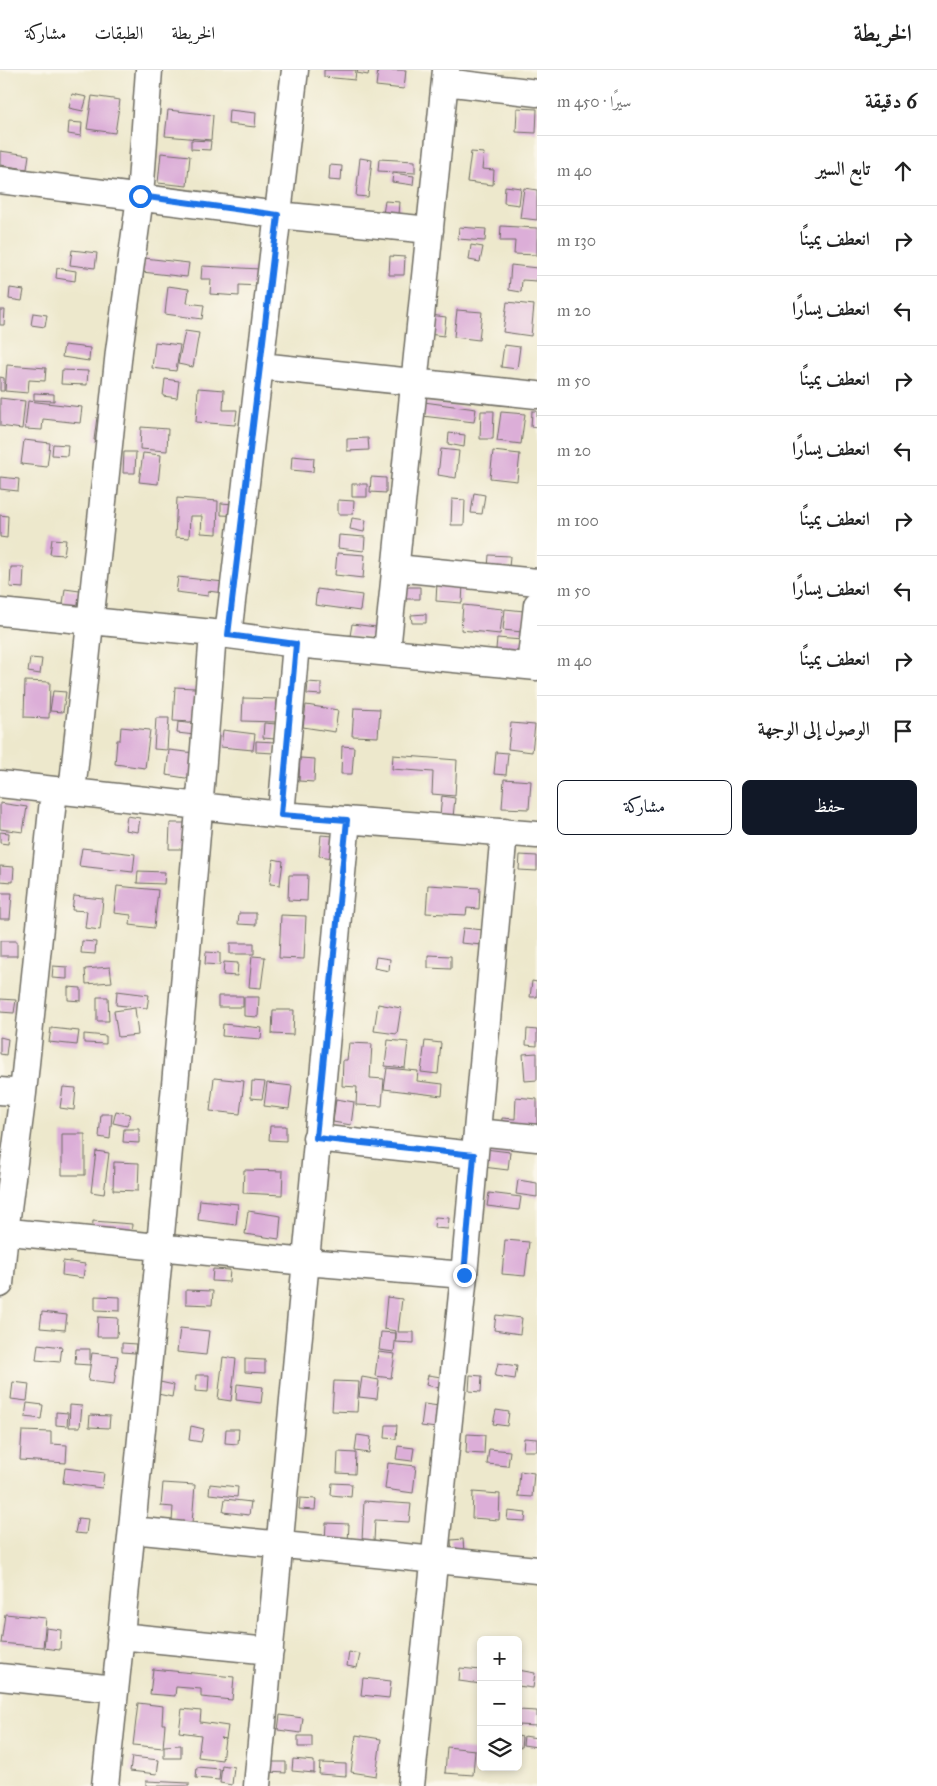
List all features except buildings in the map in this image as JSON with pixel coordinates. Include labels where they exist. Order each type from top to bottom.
[{"type":"street","points":[[0,1284],[12,1092],[90,621],[119,351],[140,196],[145,70]]},
{"type":"street","points":[[105,1786],[173,1119],[200,806],[221,634],[260,366],[294,70]]},
{"type":"street","points":[[387,652],[446,76],[537,93]]},
{"type":"street","points":[[0,180],[140,196],[278,215],[430,230]]},
{"type":"street","points":[[260,366],[537,395]]},
{"type":"street","points":[[396,568],[537,582]]},
{"type":"street","points":[[0,612],[221,634],[296,644],[534,666],[537,605]]},
{"type":"street","points":[[281,815],[296,644]]},
{"type":"street","points":[[0,784],[281,815],[537,835]]},
{"type":"street","points":[[257,1786],[281,1546],[316,1138],[347,820]]},
{"type":"street","points":[[411,1786],[464,1275],[504,832]]},
{"type":"street","points":[[316,1138],[476,1143],[537,1138]]},
{"type":"street","points":[[2,1232],[306,1262],[464,1275]]},
{"type":"street","points":[[132,1530],[537,1570]]},
{"type":"street","points":[[120,1636],[270,1651]]},
{"type":"street","points":[[0,1677],[115,1689]]},
{"type":"route","points":[[140,196],[278,215],[228,635],[296,644],[281,815],[347,820],[316,1138],[474,1155],[464,1275]]}]
